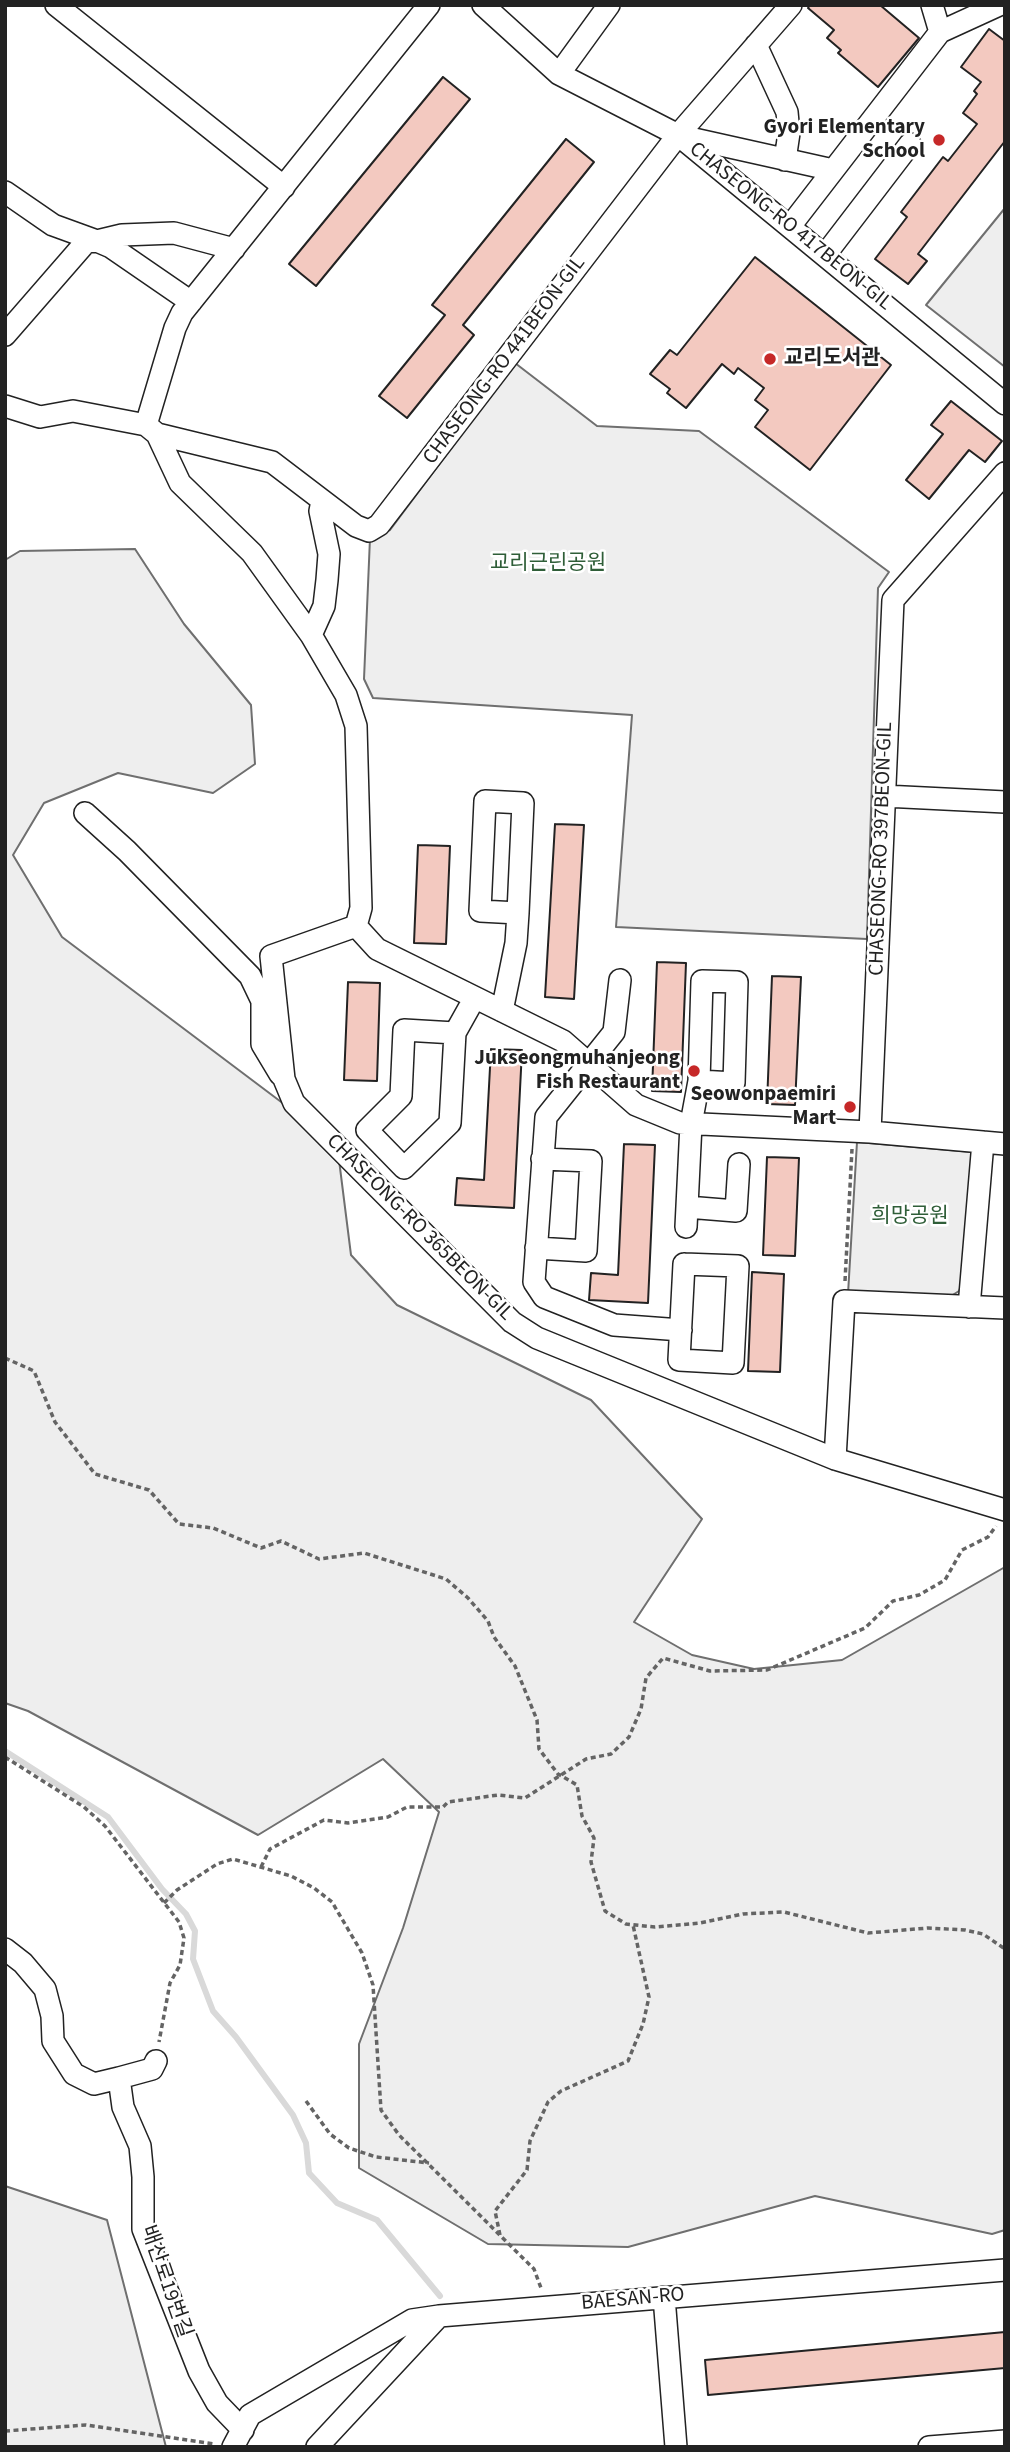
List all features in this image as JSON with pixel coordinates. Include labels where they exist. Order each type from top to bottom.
[{"type":"street","points":[[56,5],[284,187]]},
{"type":"street","points":[[429,5],[191,302],[175,328],[152,430],[180,482],[252,553],[311,635],[346,695],[356,726],[362,908],[356,926],[377,949],[563,1041],[636,1105],[691,1124],[861,1132],[1005,1144]]},
{"type":"street","name":"CHASEONG-RO 417BEON-GIL","points":[[482,5],[559,74],[678,135],[791,225],[1005,404]]},
{"type":"street","points":[[559,74],[609,5]]},
{"type":"street","name":"CHASEONG-RO 441BEON-GIL","points":[[5,406],[40,417],[73,411],[272,462],[356,526],[369,531],[379,525],[678,135],[791,5]]},
{"type":"street","points":[[932,5],[940,32]]},
{"type":"street","points":[[791,225],[940,32],[999,5]]},
{"type":"street","points":[[756,45],[787,111],[789,133],[785,160]]},
{"type":"street","points":[[678,135],[833,170]]},
{"type":"street","points":[[825,255],[910,144]]},
{"type":"street","points":[[5,192],[53,225],[111,247],[191,302]]},
{"type":"street","points":[[5,335],[86,242],[122,234],[174,233],[234,249]]},
{"type":"street","name":"CHASEONG-RO 397BEON-GIL","points":[[861,1132],[884,796],[893,600],[1005,473]]},
{"type":"street","points":[[311,635],[324,606],[327,580],[329,554],[320,511],[322,500]]},
{"type":"street","points":[[884,796],[1005,803]]},
{"type":"street","points":[[502,1011],[516,943],[518,913],[523,803],[485,801],[480,911],[518,913]]},
{"type":"street","points":[[85,813],[128,851],[250,976],[262,1001],[262,1044],[273,1066],[284,1079]]},
{"type":"street","name":"CHASEONG-RO 365BEON-GIL","points":[[356,926],[271,956],[284,1079],[294,1103],[524,1331],[835,1459],[1004,1510]]},
{"type":"street","points":[[620,980],[614,1031],[546,1116],[534,1282],[544,1297],[614,1325],[681,1330]]},
{"type":"street","points":[[699,1082],[734,1083],[737,982],[702,981],[699,1082],[691,1124],[686,1217],[736,1211],[739,1164]]},
{"type":"street","points":[[455,1032],[404,1030],[401,1096],[367,1130],[404,1168],[450,1123],[455,1032],[474,999]]},
{"type":"street","points":[[969,1307],[983,1142]]},
{"type":"street","points":[[536,1248],[586,1251],[591,1161],[542,1159]]},
{"type":"street","points":[[684,1264],[738,1266],[733,1363],[679,1360],[681,1330],[684,1264]]},
{"type":"street","points":[[835,1459],[844,1301],[1005,1308]]},
{"type":"street","points":[[5,1949],[23,1963],[45,1989],[52,2016],[53,2040],[74,2074],[94,2084],[152,2069],[156,2061]]},
{"type":"street","name":"배산로19번길","points":[[119,2078],[123,2107],[140,2146],[143,2229],[199,2371],[237,2441]]},
{"type":"street","name":"BAESAN-RO","points":[[237,2441],[250,2416],[412,2320],[1005,2270]]},
{"type":"street","points":[[664,2297],[676,2447]]},
{"type":"street","points":[[317,2447],[439,2316]]},
{"type":"street","points":[[929,2447],[1005,2441]]},
{"type":"path","points":[[844,1301],[861,1132]]},
{"type":"path","points":[[5,1358],[34,1370],[55,1422],[95,1474],[149,1490],[179,1524],[213,1528],[261,1548],[281,1541],[319,1559],[364,1553],[446,1579],[488,1621],[494,1637],[515,1666],[537,1720],[539,1749],[558,1774],[577,1785],[582,1816],[594,1838],[591,1862],[606,1911],[633,1925],[700,1923],[743,1914],[783,1912],[868,1933],[928,1928],[965,1930],[983,1934],[1005,1949]]},
{"type":"path","points":[[261,1867],[270,1849],[324,1820],[348,1822],[388,1816],[407,1807],[443,1807],[448,1802],[498,1795],[525,1798],[558,1774],[586,1759],[611,1754],[629,1737],[641,1709],[646,1678],[663,1658],[710,1671],[767,1671],[865,1628],[893,1601],[919,1595],[945,1580],[962,1550],[988,1537],[1004,1510]]},
{"type":"path","points":[[5,1757],[84,1807],[105,1826],[179,1922],[184,1938],[180,1965],[170,1983],[156,2061]]},
{"type":"path","points":[[165,1902],[217,1864],[233,1859],[291,1875],[332,1902],[362,1953],[373,1985],[381,2110],[399,2135],[534,2269],[545,2307]]},
{"type":"path","points":[[501,2238],[495,2211],[527,2170],[530,2141],[548,2102],[561,2091],[628,2061],[643,2024],[649,1997],[633,1925]]},
{"type":"path","points":[[306,2101],[330,2134],[349,2148],[376,2157],[431,2164]]},
{"type":"path","points":[[5,2431],[86,2425],[237,2441]]},
{"type":"green space","points":[[1005,208],[1005,367],[926,305]]},
{"type":"green space","name":"교리근린공원","points":[[515,363],[597,426],[699,431],[889,572],[878,588],[867,939],[616,927],[632,715],[373,698],[364,679],[370,538],[390,530]]},
{"type":"green space","points":[[135,549],[184,624],[251,705],[255,764],[213,793],[118,773],[44,803],[13,855],[62,937],[337,1144],[351,1255],[397,1305],[591,1400],[702,1519],[634,1622],[692,1655],[754,1669],[842,1660],[1005,1567],[1005,2230],[992,2234],[815,2196],[628,2247],[488,2244],[359,2168],[359,2044],[403,1928],[439,1812],[383,1759],[258,1835],[28,1711],[5,1703],[5,560],[20,551]]},
{"type":"green space","name":"희망공원","points":[[857,1142],[972,1152],[962,1283],[959,1291],[951,1296],[848,1294]]},
{"type":"green space","points":[[5,2186],[107,2220],[166,2447],[5,2447]]},
{"type":"building","points":[[810,5],[880,5],[919,38],[878,87],[838,53],[841,50],[827,38],[834,30],[808,8]]},
{"type":"building","points":[[989,29],[1005,41],[1005,141],[918,254],[927,261],[908,284],[875,259],[907,217],[901,212],[943,157],[948,161],[977,124],[963,113],[977,94],[974,91],[981,82],[961,67]]},
{"type":"building","points":[[443,77],[470,99],[316,286],[289,264]]},
{"type":"building","points":[[566,139],[594,162],[463,325],[474,335],[407,418],[379,396],[445,315],[432,305]]},
{"type":"building","points":[[755,257],[891,365],[810,470],[755,427],[768,410],[755,400],[764,388],[738,368],[734,374],[722,364],[686,408],[667,393],[670,389],[650,374],[670,350],[677,355]]},
{"type":"building","points":[[951,401],[1002,441],[985,462],[969,450],[929,499],[906,480],[943,434],[931,425]]},
{"type":"building","points":[[555,824],[584,825],[574,999],[545,997]]},
{"type":"building","points":[[418,845],[450,846],[446,944],[414,943]]},
{"type":"building","points":[[657,962],[686,963],[681,1092],[652,1091]]},
{"type":"building","points":[[772,976],[801,977],[795,1105],[767,1104]]},
{"type":"building","points":[[348,982],[380,983],[377,1081],[344,1080]]},
{"type":"building","points":[[491,1049],[522,1050],[514,1208],[455,1205],[457,1178],[484,1180]]},
{"type":"building","points":[[624,1144],[655,1145],[648,1303],[589,1300],[591,1273],[618,1275]]},
{"type":"building","points":[[767,1157],[799,1158],[795,1256],[763,1255]]},
{"type":"building","points":[[752,1272],[784,1274],[780,1372],[748,1371]]},
{"type":"building","points":[[1005,2332],[1005,2368],[708,2395],[705,2360]]},
{"type":"waterway","points":[[5,1751],[108,1817],[162,1889],[186,1914],[195,1931],[193,1959],[213,2011],[236,2037],[293,2115],[306,2143],[309,2173],[337,2203],[377,2220],[440,2296]]},
{"type":"place","name":"Gyori Elementary School","points":[[939,140]]},
{"type":"place","name":"교리도서관","points":[[770,359]]},
{"type":"place","name":"Jukseongmuhanjeong Fish Restaurant","points":[[694,1071]]},
{"type":"place","name":"Seowonpaemiri Mart","points":[[850,1107]]}]
